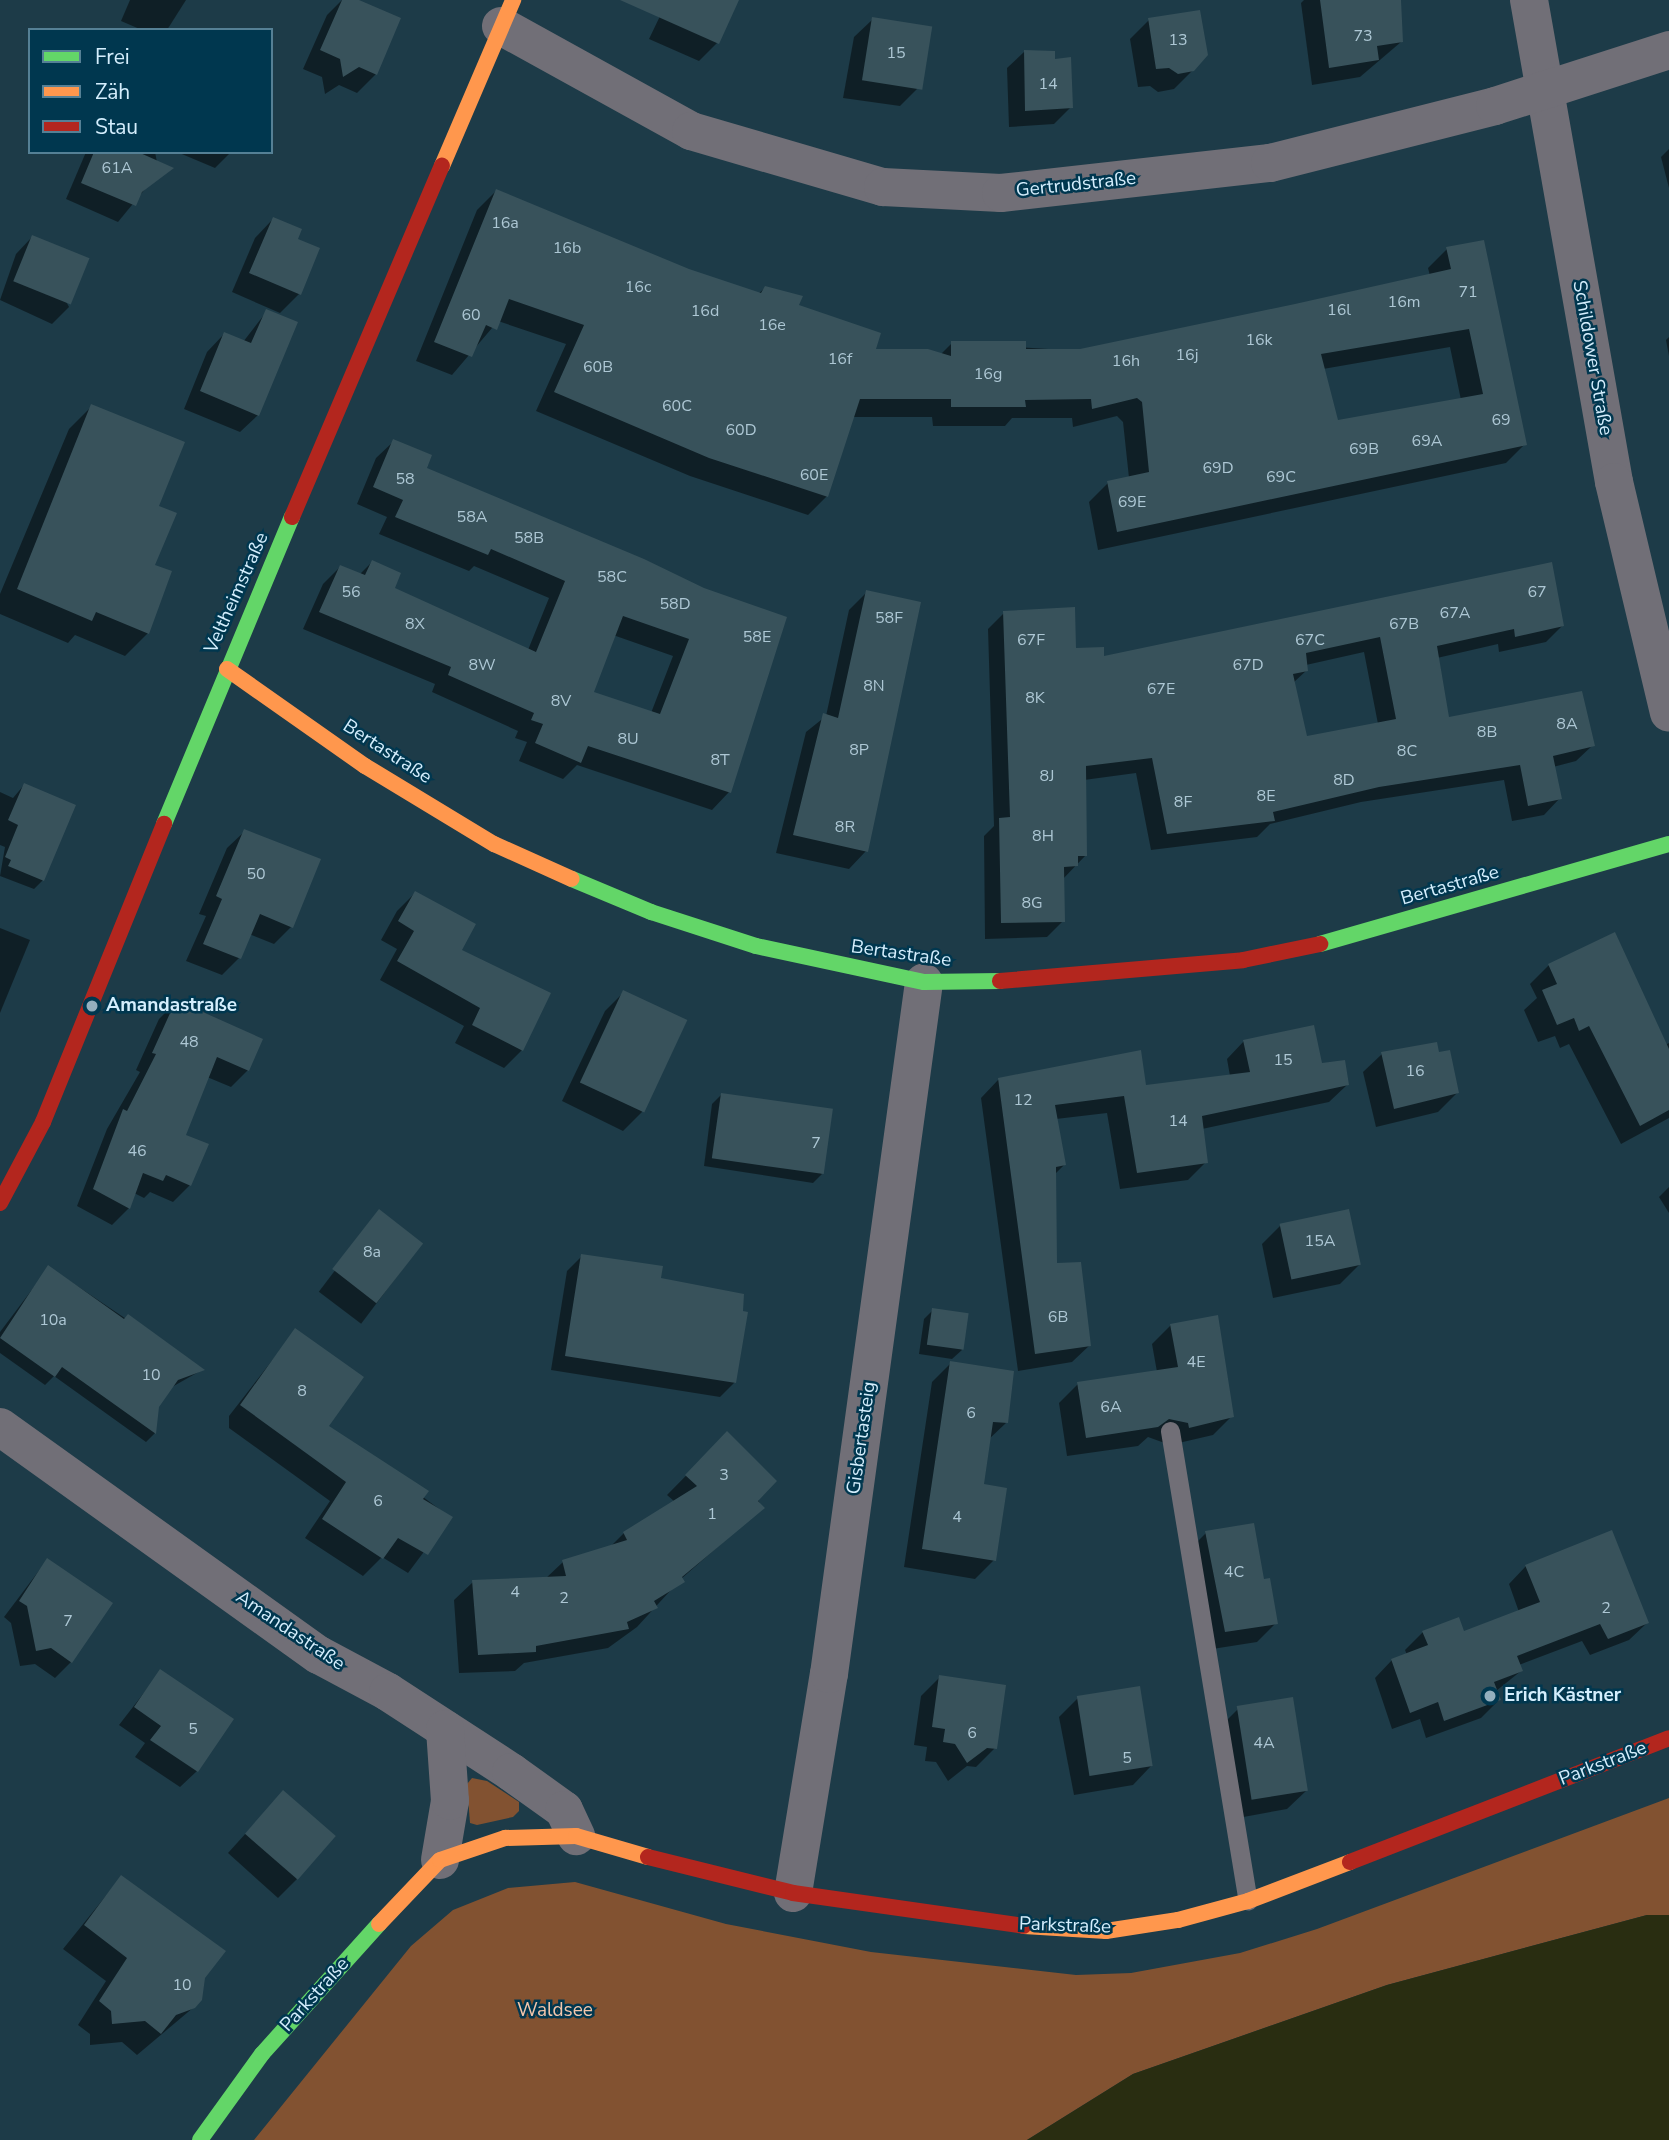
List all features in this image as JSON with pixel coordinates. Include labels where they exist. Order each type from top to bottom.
[{"type":"street","name":"Schildower Straße","points":[[1529,0],[1614,482],[1669,713]]},
{"type":"street","name":"Gertrudstraße","points":[[507,13],[691,131],[883,187],[1001,193],[1270,163],[1545,90],[1669,50]]},
{"type":"street","name":"Veltheimstraße","points":[[0,1203],[48,1109],[227,669],[507,13]]},
{"type":"street","name":"Bertastraße","points":[[227,669],[365,766],[494,844],[564,876],[651,912],[756,946],[924,982],[1041,981],[1243,960],[1351,937],[1669,844]]},
{"type":"street","name":"Gisbertasteig","points":[[793,1893],[829,1674],[924,982]]},
{"type":"street","name":"Amandastraße","points":[[0,1427],[319,1655],[445,1729],[564,1810],[576,1836]]},
{"type":"street","points":[[440,1860],[450,1801],[445,1729]]},
{"type":"street","name":"Parkstraße","points":[[200,2140],[262,2054],[440,1860],[505,1838],[576,1836],[709,1875],[793,1893],[1034,1927],[1106,1931],[1178,1920],[1248,1900],[1669,1738]]},
{"type":"lane","points":[[1170,1430],[1248,1900]]},
{"type":"green space","points":[[472,1778],[487,1781],[519,1802],[519,1811],[513,1817],[477,1825],[470,1823],[467,1784]]},
{"type":"green space","name":"Waldsee","points":[[1669,1798],[1669,1915],[1647,1915],[1387,1985],[1133,2074],[1027,2140],[254,2140],[411,1946],[453,1910],[508,1888],[575,1882],[726,1924],[871,1952],[1076,1975],[1131,1973],[1240,1953],[1317,1929]]},
{"type":"shaded area","points":[[1647,1915],[1669,1915],[1669,2140],[1027,2140],[1133,2074],[1387,1985]]},
{"type":"building","points":[[342,0],[359,0],[401,18],[377,75],[359,67],[343,77],[340,59],[320,50]]},
{"type":"building","points":[[620,0],[739,0],[719,44]]},
{"type":"building","points":[[1320,0],[1401,0],[1403,42],[1377,46],[1379,60],[1329,68]]},
{"type":"building","points":[[1200,10],[1208,55],[1194,71],[1178,74],[1169,68],[1156,69],[1148,18]]},
{"type":"building","points":[[872,17],[932,27],[922,90],[862,80]]},
{"type":"building","points":[[1024,50],[1055,51],[1055,59],[1071,57],[1073,108],[1025,111]]},
{"type":"building","points":[[93,154],[142,154],[174,168],[142,192],[136,206],[81,183]]},
{"type":"building","points":[[496,189],[689,269],[761,293],[765,286],[803,296],[799,305],[881,333],[876,349],[928,349],[951,356],[951,341],[1026,341],[1026,349],[1080,349],[1295,304],[1451,269],[1446,247],[1484,240],[1527,445],[1117,532],[1107,481],[1149,472],[1142,402],[1137,398],[1092,409],[1091,399],[1025,400],[1026,407],[951,407],[951,399],[860,399],[828,497],[709,458],[554,392],[584,325],[509,299],[497,330],[486,325],[472,357],[434,342]],"holes":[[[1469,329],[1483,394],[1338,420],[1321,354]]]},
{"type":"building","points":[[273,217],[302,229],[298,239],[320,248],[301,295],[249,273]]},
{"type":"building","points":[[32,235],[89,258],[71,305],[13,281]]},
{"type":"building","points":[[266,309],[298,322],[259,416],[200,391],[224,332],[251,343]]},
{"type":"building","points":[[91,404],[185,442],[159,506],[177,513],[155,565],[172,571],[149,634],[96,612],[92,621],[17,589]]},
{"type":"building","points":[[393,439],[432,455],[427,468],[644,559],[704,588],[787,617],[731,793],[588,746],[581,763],[535,743],[543,724],[531,720],[534,713],[448,675],[451,667],[319,612],[340,565],[365,575],[372,560],[401,573],[395,588],[536,652],[565,581],[491,549],[488,555],[395,517],[403,500],[373,487]],"holes":[[[623,616],[689,639],[660,714],[594,692]]]},
{"type":"building","points":[[1552,562],[1564,626],[1515,637],[1514,629],[1437,646],[1449,717],[1582,691],[1595,746],[1553,756],[1562,799],[1528,806],[1520,765],[1379,787],[1273,812],[1275,821],[1167,834],[1152,758],[1086,766],[1087,856],[1078,856],[1078,866],[1064,867],[1065,922],[1001,923],[999,818],[1010,817],[1003,611],[1075,607],[1076,648],[1104,647],[1104,656]],"holes":[[[1380,637],[1396,719],[1307,736],[1293,674],[1308,671],[1306,653]]]},
{"type":"building","points":[[866,590],[921,602],[868,852],[793,835],[823,713],[838,718]]},
{"type":"building","points":[[24,783],[76,805],[44,881],[8,866],[11,860],[5,857],[18,825],[8,820]]},
{"type":"building","points":[[244,829],[321,859],[293,928],[260,914],[241,959],[203,944],[222,899],[216,896]]},
{"type":"building","points":[[415,891],[476,924],[462,950],[551,993],[523,1051],[472,1025],[480,1008],[397,961],[414,931],[398,921]]},
{"type":"building","points":[[1615,932],[1669,1049],[1669,1110],[1640,1126],[1589,1026],[1579,1031],[1574,1018],[1557,1025],[1542,990],[1557,984],[1548,964]]},
{"type":"building","points":[[623,990],[687,1020],[644,1112],[580,1082]]},
{"type":"building","points":[[176,1000],[263,1039],[249,1071],[217,1057],[186,1135],[209,1144],[191,1186],[166,1175],[163,1181],[143,1173],[130,1209],[93,1189],[123,1109],[127,1111],[156,1054],[152,1053]]},
{"type":"building","points":[[1314,1025],[1322,1063],[1345,1060],[1349,1085],[1202,1116],[1208,1163],[1137,1173],[1124,1096],[1055,1105],[1066,1165],[1056,1167],[1057,1263],[1081,1262],[1091,1346],[1035,1354],[998,1078],[1141,1050],[1146,1085],[1250,1072],[1243,1040]]},
{"type":"building","points":[[1437,1042],[1439,1052],[1450,1050],[1459,1093],[1394,1109],[1381,1052]]},
{"type":"building","points":[[721,1093],[833,1109],[824,1174],[712,1158]]},
{"type":"building","points":[[379,1209],[423,1243],[376,1303],[332,1269]]},
{"type":"building","points":[[1349,1209],[1361,1265],[1291,1280],[1280,1224]]},
{"type":"building","points":[[581,1254],[663,1266],[661,1278],[744,1294],[743,1311],[748,1312],[736,1383],[565,1356]]},
{"type":"building","points":[[48,1265],[124,1319],[128,1314],[205,1370],[178,1380],[159,1407],[156,1434],[62,1367],[55,1377],[0,1338]]},
{"type":"building","points":[[932,1308],[969,1313],[963,1350],[927,1345]]},
{"type":"building","points":[[1218,1315],[1234,1417],[1189,1428],[1188,1423],[1169,1419],[1158,1427],[1086,1438],[1077,1382],[1178,1367],[1170,1324]]},
{"type":"building","points":[[295,1328],[364,1377],[329,1426],[429,1491],[423,1499],[453,1517],[428,1555],[398,1538],[383,1559],[322,1519],[346,1482],[240,1405]]},
{"type":"building","points":[[950,1361],[1014,1371],[1008,1423],[993,1422],[984,1484],[1007,1488],[996,1561],[922,1549]]},
{"type":"building","points":[[727,1431],[777,1481],[758,1501],[765,1508],[682,1577],[685,1582],[654,1601],[658,1608],[627,1622],[629,1629],[536,1646],[536,1652],[478,1655],[472,1580],[566,1576],[562,1560],[627,1540],[623,1532],[697,1486],[685,1475]]},
{"type":"building","points":[[1254,1523],[1264,1579],[1270,1578],[1278,1624],[1225,1632],[1205,1531]]},
{"type":"building","points":[[1612,1530],[1649,1623],[1608,1639],[1600,1624],[1517,1656],[1523,1671],[1494,1682],[1501,1700],[1444,1721],[1438,1702],[1410,1713],[1391,1659],[1428,1645],[1422,1631],[1459,1617],[1464,1631],[1540,1602],[1525,1565]]},
{"type":"building","points":[[47,1558],[113,1603],[72,1663],[51,1648],[36,1651],[27,1606],[19,1601]]},
{"type":"building","points":[[160,1669],[234,1719],[198,1772],[150,1740],[161,1726],[134,1707]]},
{"type":"building","points":[[939,1675],[1006,1685],[997,1749],[987,1748],[967,1763],[955,1744],[943,1742],[945,1729],[932,1727]]},
{"type":"building","points":[[1140,1686],[1153,1766],[1089,1776],[1077,1696]]},
{"type":"building","points":[[1293,1697],[1308,1791],[1252,1800],[1237,1706]]},
{"type":"building","points":[[283,1790],[336,1836],[298,1880],[245,1834]]},
{"type":"building","points":[[121,1875],[226,1951],[205,1978],[202,2000],[195,2008],[176,2015],[161,2034],[145,2021],[112,2024],[111,2011],[99,2001],[127,1958],[84,1925]]},
{"type":"traffic: fast","points":[[164,824],[292,517]]},
{"type":"traffic: fast","points":[[1320,944],[1669,844]]},
{"type":"traffic: fast","points":[[572,879],[651,912],[756,946],[924,982],[1000,981]]},
{"type":"traffic: fast","points":[[200,2140],[262,2054],[379,1924]]},
{"type":"traffic: slow","points":[[442,166],[513,0]]},
{"type":"traffic: slow","points":[[227,669],[365,766],[494,844],[572,879]]},
{"type":"traffic: slow","points":[[379,1924],[440,1860],[505,1838],[576,1836],[648,1857]]},
{"type":"traffic: slow","points":[[1024,1926],[1106,1931],[1178,1920],[1248,1901],[1350,1862]]},
{"type":"traffic: jam","points":[[292,517],[442,166]]},
{"type":"traffic: jam","points":[[0,1203],[43,1122],[164,824]]},
{"type":"traffic: jam","points":[[1000,981],[1243,960],[1320,944]]},
{"type":"traffic: jam","points":[[1350,1862],[1669,1738]]},
{"type":"traffic: jam","points":[[648,1857],[793,1893],[1024,1926]]},
{"type":"place","name":"Amandastraße","points":[[92,1006]]},
{"type":"place","name":"Erich Kästner","points":[[1490,1696]]}]
